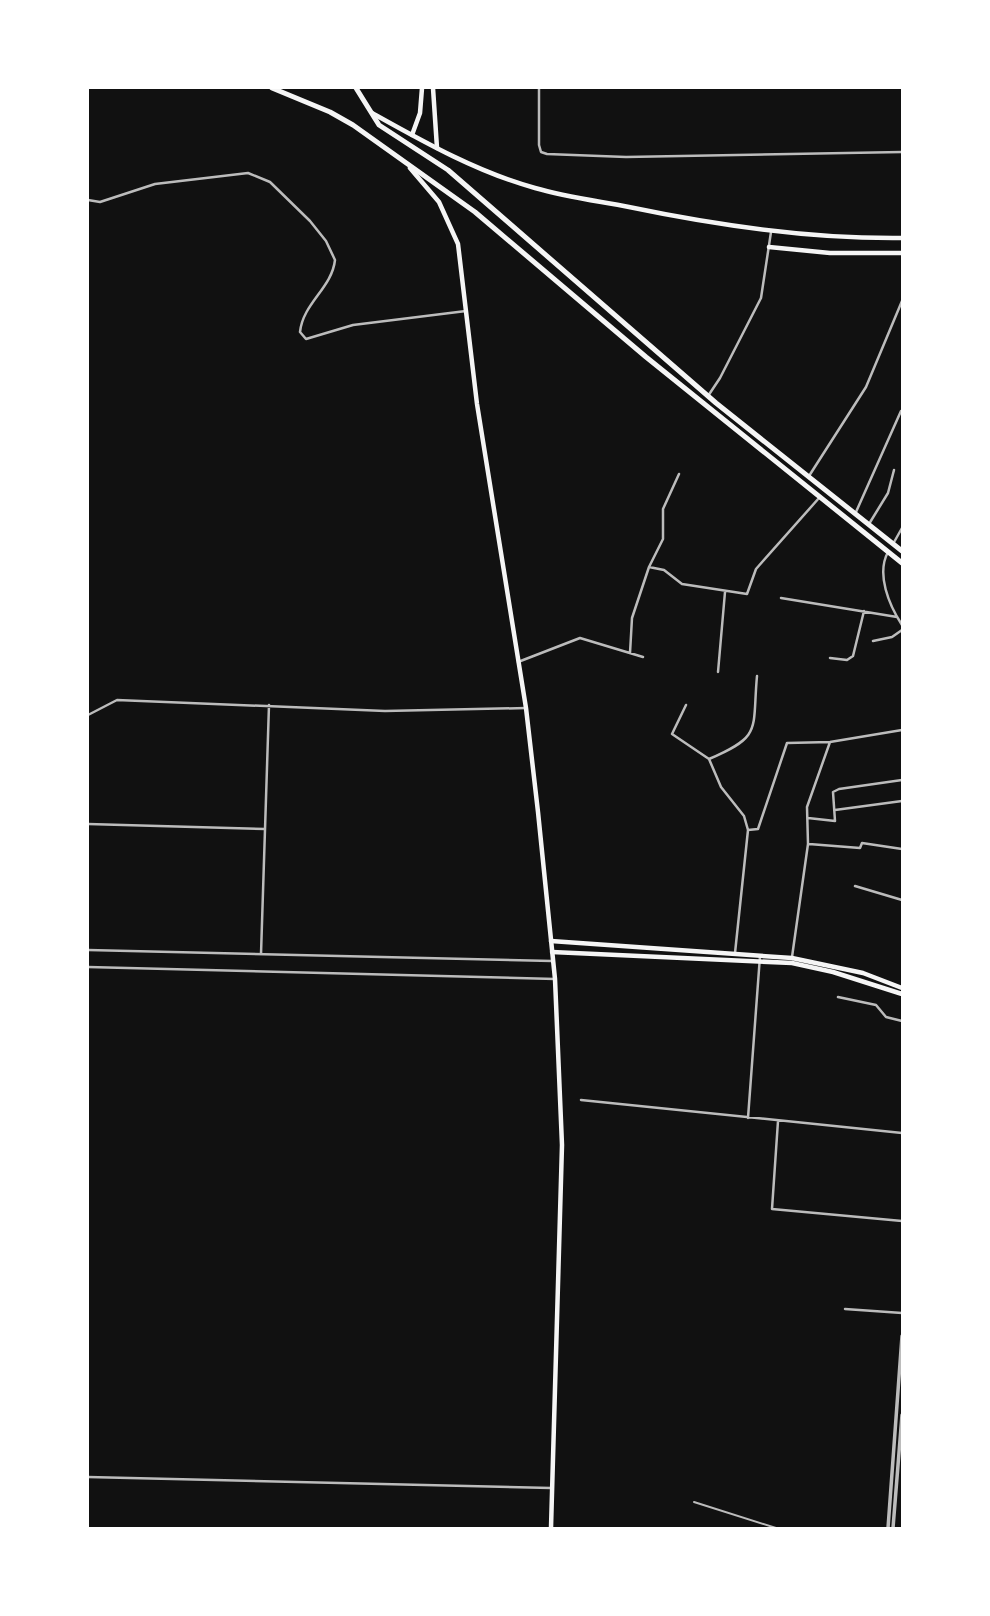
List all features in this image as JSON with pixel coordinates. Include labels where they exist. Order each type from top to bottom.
[{"type":"highway","points":[[272,88],[337,115],[475,212],[508,237],[587,309],[902,563]]},
{"type":"highway","points":[[356,88],[368,111],[394,137],[449,170],[708,396],[902,551]]},
{"type":"main road","points":[[412,135],[420,113],[422,88]]},
{"type":"main road","points":[[433,88],[437,148]]},
{"type":"main road","points":[[368,111],[437,148],[534,188],[693,220],[771,232],[855,238],[902,237]]},
{"type":"main road","points":[[410,168],[439,202],[449,219],[458,244],[479,416],[526,708],[555,979],[562,1145],[551,1528]]},
{"type":"main road","points":[[769,247],[830,253],[902,253]]},
{"type":"main road","points":[[551,941],[735,954],[833,972],[902,994]]},
{"type":"main road","points":[[552,952],[792,958],[863,973],[902,988]]},
{"type":"street","points":[[539,88],[539,145],[541,152],[547,154],[626,157],[902,152]]},
{"type":"street","points":[[88,200],[100,202],[155,184],[242,172],[271,183],[310,221],[326,242],[335,260],[330,276],[306,310],[301,322],[300,332],[306,339],[353,326],[466,311]]},
{"type":"street","points":[[708,396],[761,298],[771,232]]},
{"type":"street","points":[[809,476],[866,387],[902,301]]},
{"type":"street","points":[[856,512],[901,411]]},
{"type":"street","points":[[869,524],[888,493],[894,470]]},
{"type":"street","points":[[630,653],[632,618],[649,567],[663,539],[663,509],[679,474]]},
{"type":"street","points":[[649,567],[664,570],[682,584],[725,593],[747,594],[756,569],[819,498]]},
{"type":"street","points":[[893,544],[902,528]]},
{"type":"street","points":[[888,552],[882,563],[882,575],[902,625]]},
{"type":"street","points":[[718,673],[725,593]]},
{"type":"street","points":[[781,598],[897,617]]},
{"type":"street","points":[[830,658],[847,660],[853,656],[864,611]]},
{"type":"street","points":[[873,641],[892,637],[902,630]]},
{"type":"street","points":[[518,662],[580,638],[643,657]]},
{"type":"street","points":[[709,759],[743,744],[751,735],[757,677]]},
{"type":"street","points":[[88,715],[117,700],[385,711],[526,708]]},
{"type":"street","points":[[261,954],[269,705]]},
{"type":"street","points":[[685,705],[672,734],[709,759],[721,787],[744,816],[748,830],[735,954]]},
{"type":"street","points":[[748,830],[758,830],[787,743],[830,742],[902,730]]},
{"type":"street","points":[[792,958],[808,844],[810,796],[830,742]]},
{"type":"street","points":[[808,818],[835,821],[835,791],[902,780]]},
{"type":"street","points":[[835,810],[902,801]]},
{"type":"street","points":[[88,824],[265,829]]},
{"type":"street","points":[[808,844],[860,848],[862,843],[902,849]]},
{"type":"street","points":[[855,886],[902,900]]},
{"type":"street","points":[[88,950],[552,961]]},
{"type":"street","points":[[748,1118],[760,958]]},
{"type":"street","points":[[88,967],[555,979]]},
{"type":"street","points":[[838,997],[876,1004],[886,1017],[902,1021]]},
{"type":"street","points":[[581,1100],[902,1133]]},
{"type":"street","points":[[778,1121],[772,1209],[902,1221]]},
{"type":"street","points":[[845,1309],[902,1313]]},
{"type":"street","points":[[888,1528],[902,1336]]},
{"type":"street","points":[[893,1528],[902,1415]]},
{"type":"street","points":[[88,1477],[551,1488]]},
{"type":"lane","points":[[694,1502],[776,1528]]}]
